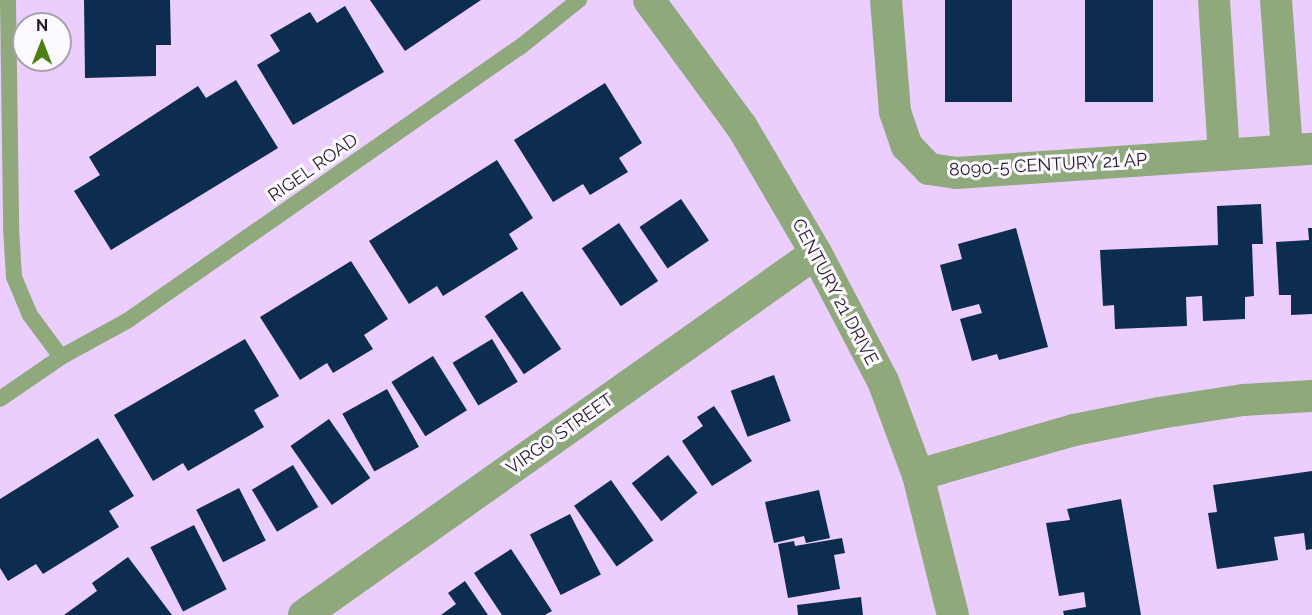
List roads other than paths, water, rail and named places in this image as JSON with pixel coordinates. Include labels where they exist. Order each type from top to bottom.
[{"type":"street","name":"CENTURY 21 DRIVE","points":[[649,0],[742,127],[816,253],[883,381],[918,475],[953,615]]},
{"type":"street","name":"8090-5 CENTURY 21 AP","points":[[886,0],[895,112],[907,146],[929,169],[956,174],[1300,150]]},
{"type":"street","points":[[1214,0],[1224,155]]},
{"type":"street","points":[[1276,0],[1300,150]]},
{"type":"street","name":"VIRGO STREET","points":[[304,615],[816,253]]},
{"type":"street","points":[[918,475],[1074,430],[1159,412],[1243,400],[1312,396]]},
{"type":"lane","points":[[8,0],[14,277],[30,315],[62,357]]},
{"type":"lane","name":"RIGEL ROAD","points":[[0,399],[62,357],[146,308],[519,48],[579,0]]}]
